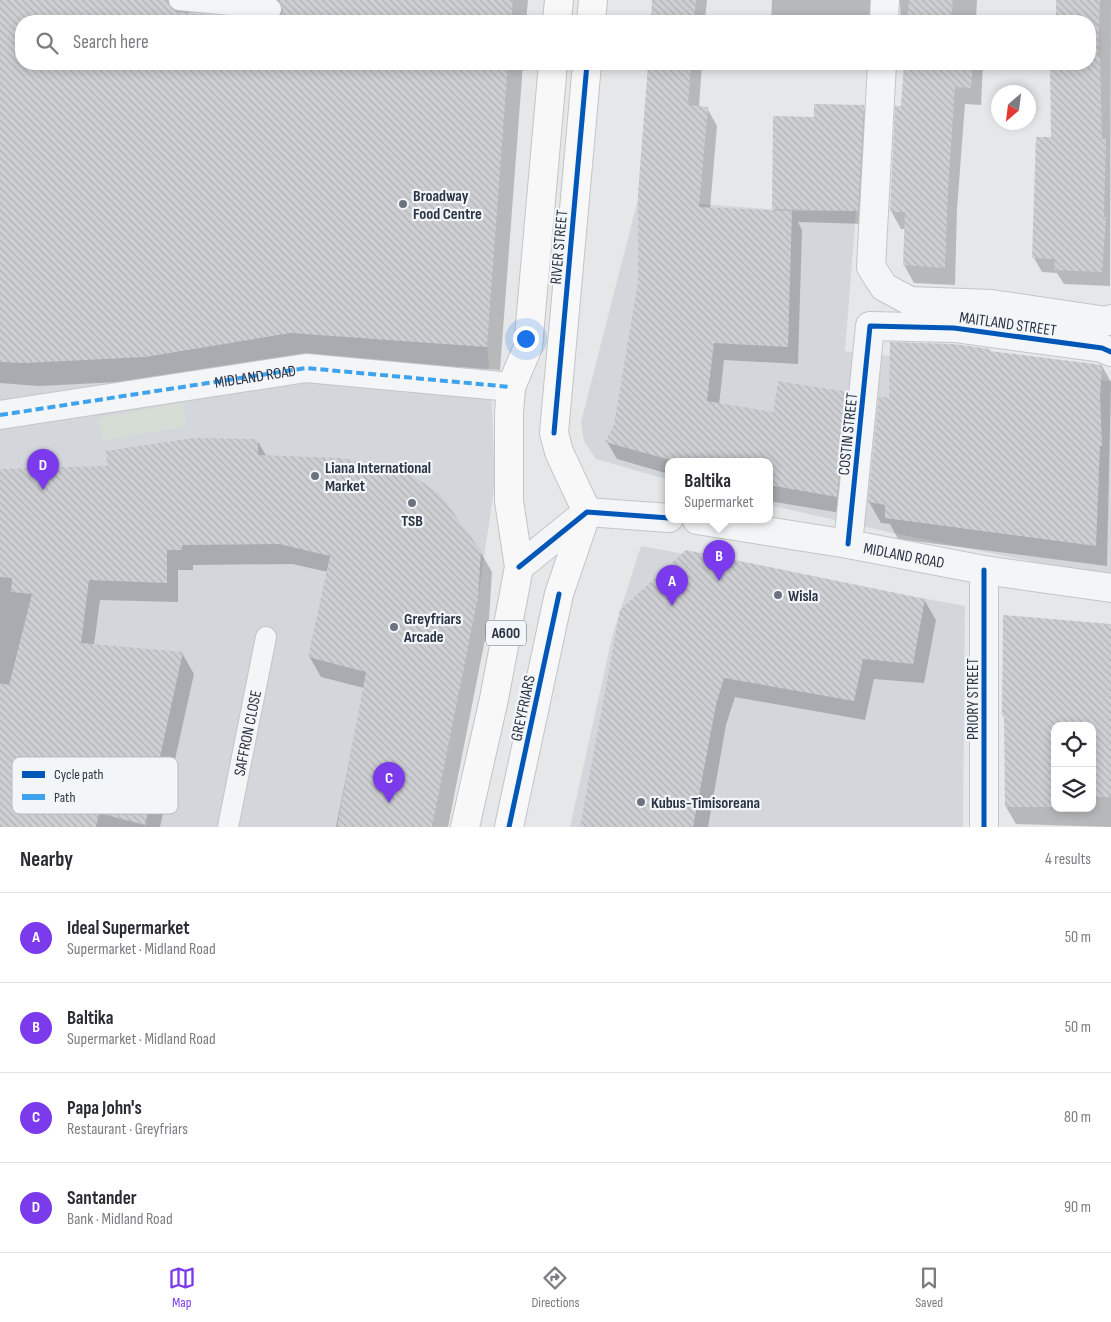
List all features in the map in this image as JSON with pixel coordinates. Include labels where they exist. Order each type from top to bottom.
[{"type":"main road","points":[[558,15],[559,0]]},
{"type":"main road","points":[[592,15],[593,0]]},
{"type":"main road","name":"RIVER STREET","points":[[519,567],[509,500],[511,387],[528,346],[552,70]]},
{"type":"main road","name":"RIVER STREET","points":[[586,70],[554,433],[559,452],[587,512]]},
{"type":"main road","name":"GREYFRIARS","points":[[509,827],[559,594],[587,512]]},
{"type":"main road","name":"GREYFRIARS","points":[[465,827],[494,698],[519,567]]},
{"type":"street","points":[[884,15],[885,0]]},
{"type":"street","name":"MAITLAND STREET","points":[[882,70],[871,267],[884,287],[910,301],[991,304],[1107,321],[1111,319]]},
{"type":"street","name":"MAITLAND STREET","points":[[870,326],[954,328],[1102,348],[1111,352]]},
{"type":"street","name":"COSTIN STREET","points":[[848,544],[870,326]]},
{"type":"street","name":"MIDLAND ROAD","points":[[0,415],[306,368],[511,387]]},
{"type":"street","points":[[519,567],[587,512],[665,518]]},
{"type":"street","name":"MIDLAND ROAD","points":[[716,523],[848,544],[984,570],[1111,588]]},
{"type":"street","name":"PRIORY STREET","points":[[984,570],[984,827]]},
{"type":"lane","points":[[178,0],[271,9]]},
{"type":"lane","name":"SAFFRON CLOSE","points":[[228,827],[266,637]]},
{"type":"shaded area","points":[[0,0],[513,0],[512,15],[15,15],[15,70],[508,70],[487,347],[491,385],[495,482],[478,598],[432,827],[0,827]]},
{"type":"shaded area","points":[[638,199],[792,211],[856,211],[845,351],[1111,381],[1111,574],[1083,572],[888,532],[773,506],[773,458],[665,458],[665,479],[596,459],[584,441],[581,422]]},
{"type":"shaded area","points":[[183,403],[186,426],[103,440],[99,418]]},
{"type":"shaded area","points":[[641,546],[965,606],[963,827],[570,827],[613,633]]},
{"type":"building","points":[[0,0],[167,0],[172,9],[178,12],[209,15],[15,15],[15,70],[508,70],[487,347],[290,333],[145,357],[25,363],[0,362]]},
{"type":"building","points":[[279,0],[513,0],[512,15],[281,15],[283,10]]},
{"type":"building","points":[[652,0],[696,0],[695,15],[651,15]]},
{"type":"building","points":[[909,0],[953,0],[951,15],[908,15]]},
{"type":"building","points":[[1056,0],[1100,0],[1098,56],[1100,56],[1102,139],[1106,139],[1104,217],[1106,217],[1102,272],[1054,270],[1055,259],[1032,258],[1036,137],[1051,137],[1050,70],[1096,70],[1096,15],[1056,15]]},
{"type":"building","points":[[648,70],[691,70],[688,105],[708,107],[699,207],[792,211],[788,347],[714,343],[707,401],[773,412],[778,381],[848,392],[837,497],[773,486],[773,458],[665,458],[605,442],[614,425],[638,282],[638,194]]},
{"type":"building","points":[[904,70],[972,70],[971,88],[955,87],[945,268],[903,265],[905,212],[890,212],[895,106],[901,106]]},
{"type":"building","points":[[814,104],[864,105],[858,211],[772,209],[773,116],[814,117]]},
{"type":"building","points":[[890,342],[953,344],[990,349],[990,351],[1102,365],[1100,397],[1102,446],[1100,446],[1096,546],[885,518],[885,505],[868,502],[879,396],[889,398]]},
{"type":"building","points":[[193,438],[258,439],[258,455],[342,458],[407,472],[440,494],[481,551],[478,598],[432,827],[337,827],[366,672],[308,657],[330,556],[279,544],[182,545],[182,550],[167,550],[167,583],[89,580],[81,643],[183,652],[160,757],[12,757],[12,814],[99,814],[96,827],[0,827],[0,683],[9,685],[32,594],[11,592],[12,578],[0,577],[0,469],[107,466],[106,451]]},
{"type":"building","points":[[686,550],[925,599],[913,664],[863,659],[854,701],[724,678],[716,705],[693,827],[580,827],[620,610]]},
{"type":"building","points":[[1003,615],[1111,624],[1111,797],[1096,797],[1096,722],[1051,722],[1051,807],[1005,807],[1004,716],[1002,716]]},
{"type":"building","points":[[103,814],[147,814],[145,825]]},
{"type":"marked path","points":[[0,415],[306,368],[511,387]]},
{"type":"cycle path","points":[[554,433],[586,70]]},
{"type":"cycle path","points":[[848,544],[870,326],[954,328],[1102,348],[1111,352]]},
{"type":"cycle path","points":[[519,567],[587,512],[665,518]]},
{"type":"cycle path","points":[[984,570],[984,827]]},
{"type":"cycle path","points":[[509,827],[559,594]]},
{"type":"place","name":"Broadway Food Centre","points":[[403,204]]},
{"type":"place","name":"Liana International Market","points":[[315,476]]},
{"type":"place","name":"Santander","points":[[43,490]]},
{"type":"place","name":"TSB","points":[[412,503]]},
{"type":"place","name":"Baltika","points":[[719,581]]},
{"type":"place","name":"Wisla","points":[[778,595]]},
{"type":"place","name":"Ideal Supermarket","points":[[672,606]]},
{"type":"place","name":"Greyfriars Arcade","points":[[394,627]]},
{"type":"place","name":"Kubus-Timisoreana","points":[[641,802]]},
{"type":"place","name":"Papa John's","points":[[389,803]]}]
